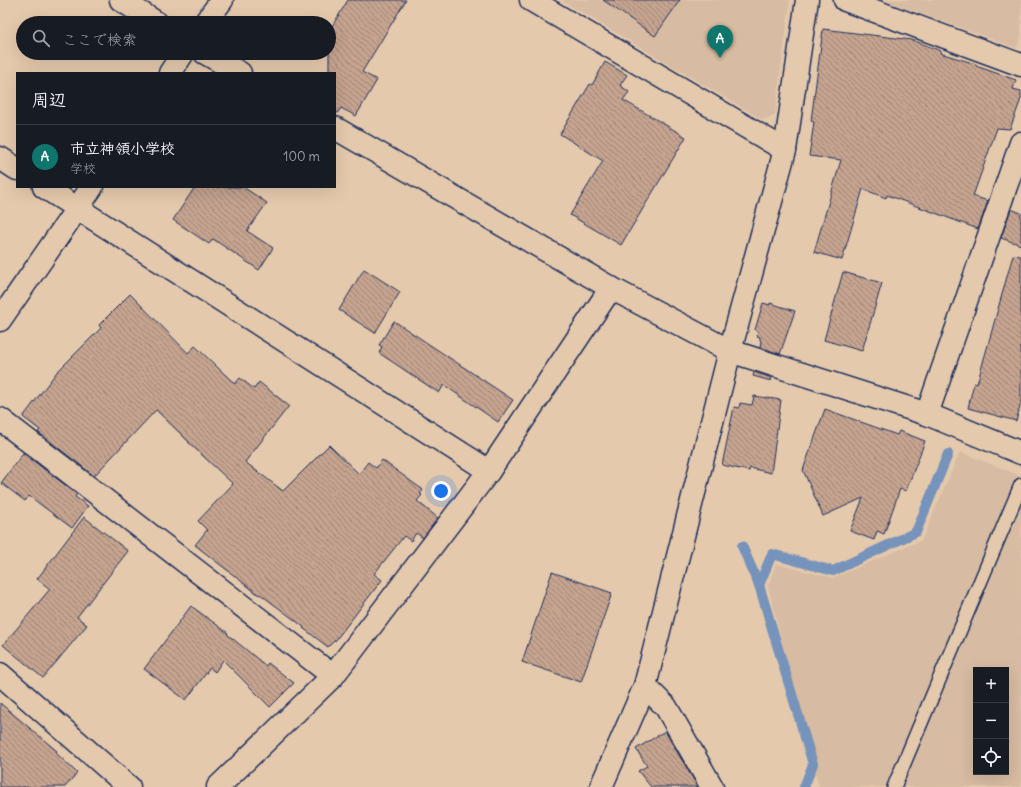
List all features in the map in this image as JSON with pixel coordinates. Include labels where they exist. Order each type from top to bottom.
[{"type":"street","points":[[121,0],[146,16]]},
{"type":"street","points":[[210,16],[222,0]]},
{"type":"street","points":[[531,0],[786,150]]},
{"type":"street","points":[[601,787],[645,686],[730,351],[786,150],[807,0]]},
{"type":"street","points":[[845,0],[1021,65]]},
{"type":"street","points":[[171,72],[178,60]]},
{"type":"street","points":[[217,60],[238,72]]},
{"type":"street","points":[[336,129],[611,288],[730,351],[927,414],[1021,454]]},
{"type":"street","points":[[927,414],[1021,143]]},
{"type":"street","points":[[0,158],[16,168]]},
{"type":"street","points":[[46,188],[489,471]]},
{"type":"street","points":[[0,320],[91,188]]},
{"type":"street","points":[[218,787],[333,676],[489,471],[611,288]]},
{"type":"street","points":[[0,419],[333,676]]},
{"type":"street","points":[[0,674],[129,787]]},
{"type":"street","points":[[645,686],[666,707],[712,787]]},
{"type":"lane","points":[[894,787],[1021,485]]},
{"type":"shaded area","points":[[561,0],[790,0],[775,115],[763,120]]},
{"type":"shaded area","points":[[883,0],[1021,0],[1021,36],[1017,48]]},
{"type":"shaded area","points":[[960,452],[1021,476],[1021,787],[819,787],[768,586],[776,564],[833,578],[922,540]]},
{"type":"building","points":[[348,0],[406,0],[362,72],[377,80],[356,116],[341,108],[336,115],[336,72],[329,72],[329,60],[336,60],[336,20]]},
{"type":"building","points":[[603,0],[680,0],[655,36]]},
{"type":"building","points":[[823,29],[912,40],[941,51],[940,53],[976,64],[976,66],[1016,80],[1013,89],[1021,91],[1021,99],[1010,129],[997,128],[973,196],[988,201],[978,229],[887,195],[886,198],[863,189],[842,260],[814,252],[841,160],[809,156],[814,122],[811,121]]},
{"type":"building","points":[[605,62],[627,75],[620,85],[629,92],[623,100],[686,137],[621,245],[570,215],[603,161],[560,134]]},
{"type":"building","points":[[194,188],[244,188],[267,203],[247,231],[273,248],[259,270],[213,239],[209,244],[173,220]]},
{"type":"building","points":[[1011,209],[1021,213],[1021,245],[1001,238]]},
{"type":"building","points":[[1013,255],[1021,256],[1021,403],[1016,421],[968,408],[974,383],[977,384]]},
{"type":"building","points":[[364,269],[400,292],[375,333],[339,310]]},
{"type":"building","points":[[843,272],[882,283],[862,351],[824,340]]},
{"type":"building","points":[[130,294],[188,353],[195,346],[235,384],[240,378],[254,389],[259,382],[289,406],[245,462],[283,491],[329,445],[359,474],[368,462],[376,468],[382,460],[423,490],[420,494],[422,495],[417,501],[438,518],[423,538],[416,533],[411,541],[404,536],[374,574],[382,580],[335,641],[328,647],[303,628],[304,627],[260,594],[259,595],[195,545],[207,530],[198,521],[233,484],[156,410],[94,476],[38,432],[40,430],[23,417],[56,373],[101,328],[99,325]]},
{"type":"building","points":[[763,303],[770,305],[770,303],[795,311],[780,354],[760,347],[760,337],[757,336],[758,331],[755,330]]},
{"type":"building","points":[[394,321],[513,400],[498,422],[444,385],[439,393],[379,353],[382,347],[379,345]]},
{"type":"building","points":[[754,372],[772,378],[771,381],[753,376]]},
{"type":"building","points":[[754,396],[781,400],[771,473],[750,468],[749,471],[722,465],[734,407],[739,408],[740,403],[752,405]]},
{"type":"building","points":[[825,409],[897,435],[899,431],[925,441],[906,491],[900,489],[884,534],[877,531],[874,540],[850,531],[863,498],[823,516],[803,470]]},
{"type":"building","points":[[23,453],[77,494],[75,497],[88,506],[72,528],[29,496],[25,501],[1,483]]},
{"type":"building","points":[[84,517],[128,551],[77,617],[87,625],[43,678],[3,645],[50,589],[37,579]]},
{"type":"building","points":[[552,572],[612,593],[581,682],[522,662]]},
{"type":"building","points":[[191,606],[228,633],[227,634],[266,666],[268,663],[294,683],[270,707],[223,660],[215,672],[210,668],[186,700],[144,669]]},
{"type":"building","points":[[0,703],[57,751],[56,753],[77,773],[65,787],[0,787]]},
{"type":"building","points":[[665,731],[698,787],[651,787],[638,771],[647,766],[636,749]]},
{"type":"waterway","points":[[759,585],[772,554],[833,571],[916,532],[948,454]]},
{"type":"waterway","points":[[742,546],[759,585],[813,764],[804,787]]},
{"type":"place","name":"市立神領小学校","points":[[720,58]]}]
